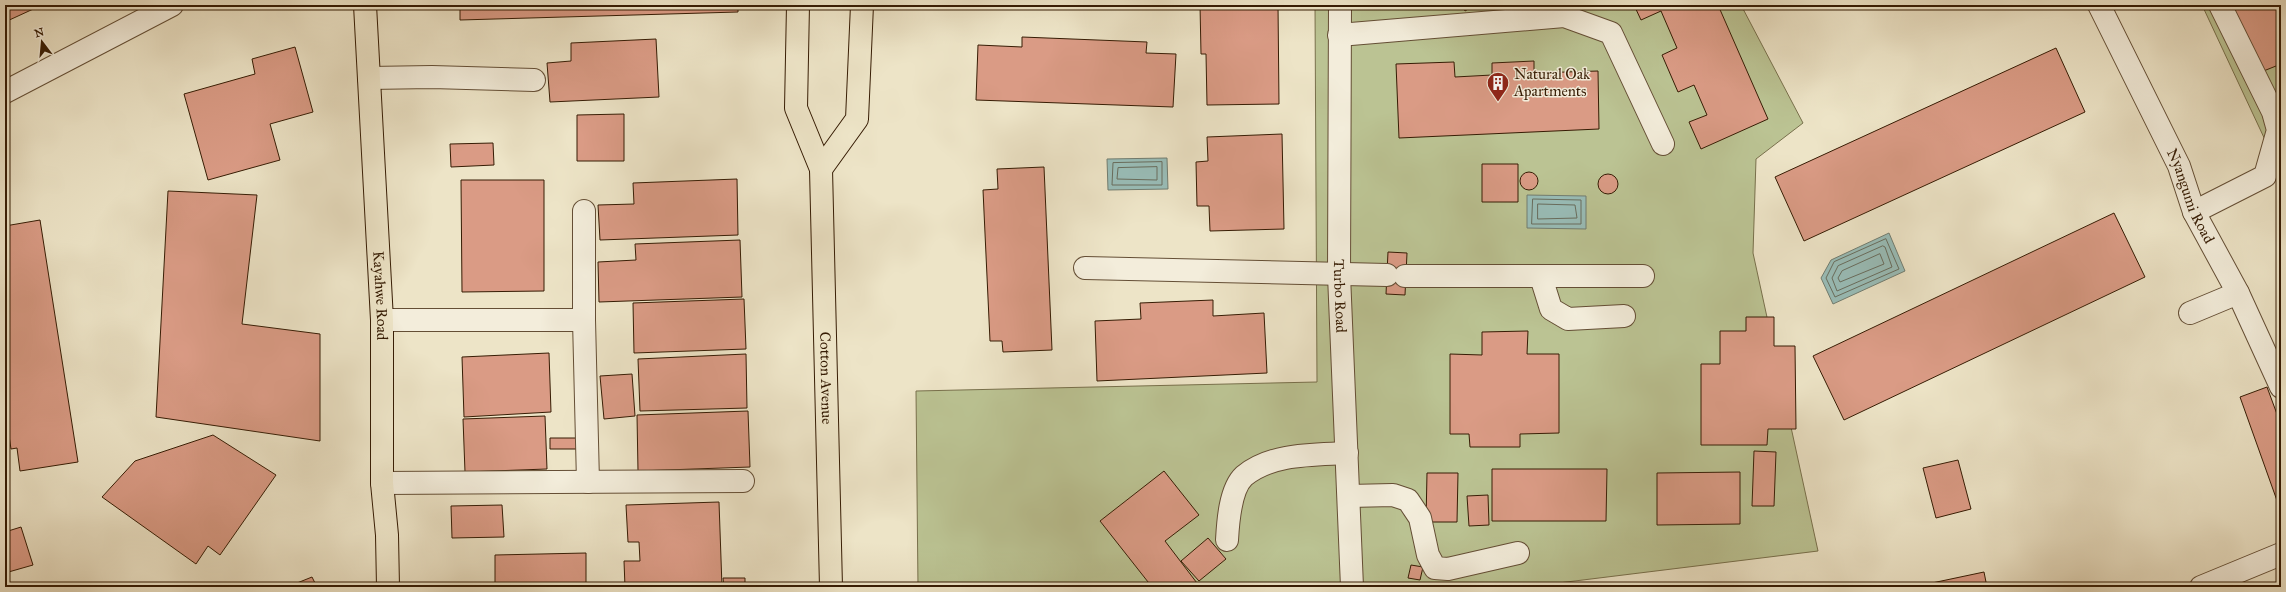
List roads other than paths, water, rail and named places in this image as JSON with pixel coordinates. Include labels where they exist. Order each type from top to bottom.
[{"type":"main road","name":"Kayahwe Road","points":[[364,5],[382,320],[382,483],[387,535],[388,587]]},
{"type":"main road","name":"Cotton Avenue","points":[[798,5],[796,108],[821,169],[832,587]]},
{"type":"main road","points":[[821,169],[857,119],[862,5]]},
{"type":"street","points":[[5,92],[172,5]]},
{"type":"street","name":"Turbo Road","points":[[1340,5],[1339,275],[1352,587]]},
{"type":"street","name":"Nyangumi Road","points":[[2100,5],[2179,166],[2194,212],[2238,293],[2281,387]]},
{"type":"street","points":[[2194,212],[2265,176],[2278,130],[2277,114],[2220,5]]},
{"type":"street","points":[[1339,35],[1568,10],[1611,33],[1663,144]]},
{"type":"street","points":[[369,78],[432,77],[534,80]]},
{"type":"street","points":[[584,211],[584,320],[588,482]]},
{"type":"street","points":[[1085,268],[1339,275],[1542,277],[1643,276]]},
{"type":"street","points":[[1542,277],[1551,309],[1568,319],[1624,316]]},
{"type":"street","points":[[2190,313],[2238,293]]},
{"type":"street","points":[[382,320],[584,320]]},
{"type":"street","points":[[1227,540],[1228,516],[1234,494],[1243,477],[1264,465],[1289,456],[1347,453]]},
{"type":"street","points":[[382,483],[743,481]]},
{"type":"street","points":[[1349,496],[1392,495],[1408,500],[1420,518],[1428,555],[1435,568],[1448,569],[1518,553]]},
{"type":"street","points":[[2201,587],[2281,554]]},
{"type":"water","points":[[1167,158],[1168,189],[1108,190],[1107,159]]},
{"type":"water","points":[[1527,195],[1586,196],[1586,229],[1527,228]]},
{"type":"water","points":[[1889,233],[1905,271],[1833,304],[1821,278],[1831,260]]},
{"type":"place","name":"Natural Oak Apartments","points":[[1498,102]]}]
